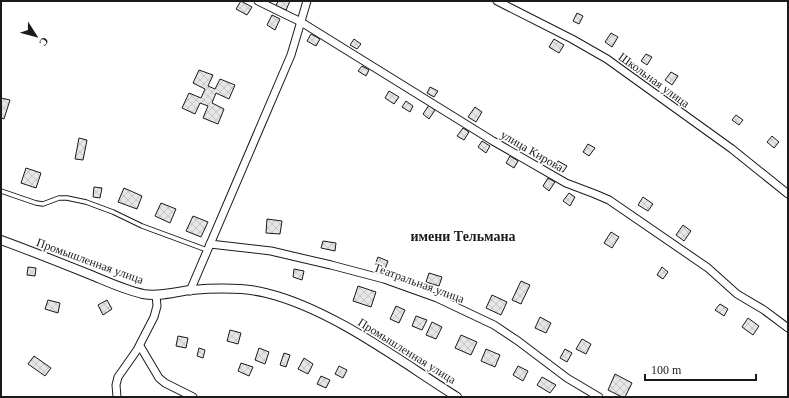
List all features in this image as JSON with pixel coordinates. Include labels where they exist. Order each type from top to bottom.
[{"type":"street","name":"улица Кирова","points":[[258,1],[301,22],[493,141],[553,176],[566,183],[609,200],[708,268],[737,294],[764,310],[788,328]]},
{"type":"street","points":[[190,291],[291,55],[307,1]]},
{"type":"street","name":"Школьная улица","points":[[497,1],[572,39],[607,59],[732,149],[788,194]]},
{"type":"street","name":"Промышленная улица","points":[[1,240],[142,294],[172,294],[218,289],[244,290],[266,293],[288,300],[355,331],[457,397]]},
{"type":"street","name":"Театральная улица","points":[[208,247],[271,251],[384,279],[438,298],[494,325],[567,378],[599,397]]},
{"type":"street","points":[[117,397],[116,385],[118,377],[140,346],[154,317],[158,306],[156,295]]},
{"type":"street","points":[[140,346],[159,378],[193,397]]},
{"type":"lane","points":[[1,191],[43,204],[59,198],[86,202],[113,212],[142,226],[208,247]]},
{"type":"building","points":[[241,1],[252,7],[247,15],[236,9]]},
{"type":"building","points":[[278,1],[290,1],[286,10],[276,6]]},
{"type":"building","points":[[577,13],[583,16],[579,24],[573,21]]},
{"type":"building","points":[[272,15],[280,19],[275,30],[267,25]]},
{"type":"building","points":[[611,33],[618,37],[612,47],[605,42]]},
{"type":"building","points":[[311,34],[320,39],[316,46],[307,41]]},
{"type":"building","points":[[354,39],[361,44],[357,49],[350,45]]},
{"type":"building","points":[[554,39],[564,45],[559,53],[549,47]]},
{"type":"building","points":[[646,54],[652,57],[647,65],[641,61]]},
{"type":"building","points":[[362,66],[369,70],[366,76],[358,71]]},
{"type":"building","points":[[199,70],[213,75],[208,86],[215,89],[220,79],[235,85],[229,99],[216,93],[212,103],[224,109],[218,124],[203,118],[208,106],[200,103],[195,114],[182,108],[189,93],[201,98],[205,89],[193,83]]},
{"type":"building","points":[[671,72],[678,76],[672,85],[665,80]]},
{"type":"building","points":[[430,87],[438,91],[434,97],[427,93]]},
{"type":"building","points":[[389,91],[399,97],[394,104],[385,98]]},
{"type":"building","points":[[1,98],[10,100],[4,119],[1,118]]},
{"type":"building","points":[[406,101],[413,106],[410,112],[402,107]]},
{"type":"building","points":[[429,105],[435,110],[429,119],[423,114]]},
{"type":"building","points":[[475,107],[482,112],[476,122],[468,117]]},
{"type":"building","points":[[736,115],[743,120],[739,125],[732,120]]},
{"type":"building","points":[[463,128],[469,132],[464,140],[457,136]]},
{"type":"building","points":[[772,136],[779,142],[774,148],[767,142]]},
{"type":"building","points":[[79,138],[87,140],[83,160],[75,159]]},
{"type":"building","points":[[482,141],[490,146],[486,153],[478,147]]},
{"type":"building","points":[[588,144],[595,148],[589,156],[583,152]]},
{"type":"building","points":[[510,156],[518,161],[514,168],[506,163]]},
{"type":"building","points":[[558,161],[567,166],[563,172],[555,168]]},
{"type":"building","points":[[26,168],[41,173],[36,188],[21,183]]},
{"type":"building","points":[[548,178],[555,182],[549,191],[543,186]]},
{"type":"building","points":[[94,187],[102,188],[100,198],[93,197]]},
{"type":"building","points":[[124,188],[142,196],[137,209],[118,202]]},
{"type":"building","points":[[569,193],[575,197],[570,206],[563,201]]},
{"type":"building","points":[[643,197],[653,204],[648,211],[638,205]]},
{"type":"building","points":[[161,203],[176,209],[170,223],[155,216]]},
{"type":"building","points":[[193,216],[208,222],[201,237],[186,231]]},
{"type":"building","points":[[267,219],[282,221],[280,234],[266,233]]},
{"type":"building","points":[[683,225],[691,231],[684,241],[676,235]]},
{"type":"building","points":[[611,232],[619,237],[612,248],[604,243]]},
{"type":"building","points":[[323,241],[336,243],[335,251],[321,248]]},
{"type":"building","points":[[378,257],[388,261],[385,269],[375,265]]},
{"type":"building","points":[[28,267],[36,268],[35,276],[27,275]]},
{"type":"building","points":[[662,267],[668,272],[663,279],[657,275]]},
{"type":"building","points":[[294,269],[304,271],[302,280],[293,277]]},
{"type":"building","points":[[429,273],[442,277],[439,286],[426,282]]},
{"type":"building","points":[[521,281],[530,285],[521,304],[512,300]]},
{"type":"building","points":[[358,286],[376,292],[371,307],[353,301]]},
{"type":"building","points":[[492,295],[507,302],[501,315],[486,308]]},
{"type":"building","points":[[48,300],[60,303],[58,313],[45,309]]},
{"type":"building","points":[[107,300],[112,309],[103,315],[98,305]]},
{"type":"building","points":[[720,304],[728,309],[724,316],[715,310]]},
{"type":"building","points":[[396,306],[405,310],[399,323],[390,319]]},
{"type":"building","points":[[416,316],[427,320],[422,330],[412,326]]},
{"type":"building","points":[[540,317],[551,323],[546,333],[535,328]]},
{"type":"building","points":[[748,318],[759,326],[753,335],[742,327]]},
{"type":"building","points":[[432,322],[442,327],[436,339],[426,335]]},
{"type":"building","points":[[230,330],[241,333],[238,344],[227,341]]},
{"type":"building","points":[[461,335],[477,342],[471,355],[455,348]]},
{"type":"building","points":[[178,336],[188,338],[186,348],[176,346]]},
{"type":"building","points":[[582,339],[591,344],[586,354],[576,349]]},
{"type":"building","points":[[199,348],[205,350],[203,358],[197,356]]},
{"type":"building","points":[[259,348],[269,352],[265,364],[255,360]]},
{"type":"building","points":[[486,349],[500,355],[495,367],[481,361]]},
{"type":"building","points":[[565,349],[572,353],[567,362],[560,358]]},
{"type":"building","points":[[284,353],[290,355],[286,367],[280,365]]},
{"type":"building","points":[[34,356],[51,368],[45,376],[28,364]]},
{"type":"building","points":[[304,358],[313,364],[308,374],[298,369]]},
{"type":"building","points":[[241,363],[253,367],[249,376],[238,371]]},
{"type":"building","points":[[339,366],[347,370],[343,378],[335,374]]},
{"type":"building","points":[[518,366],[528,371],[523,381],[513,375]]},
{"type":"building","points":[[615,374],[632,383],[625,397],[608,390]]},
{"type":"building","points":[[321,376],[330,380],[326,388],[317,384]]},
{"type":"building","points":[[542,377],[556,385],[550,393],[537,385]]},
{"type":"district","name":"имени Тельмана","points":[[463,236]]}]
